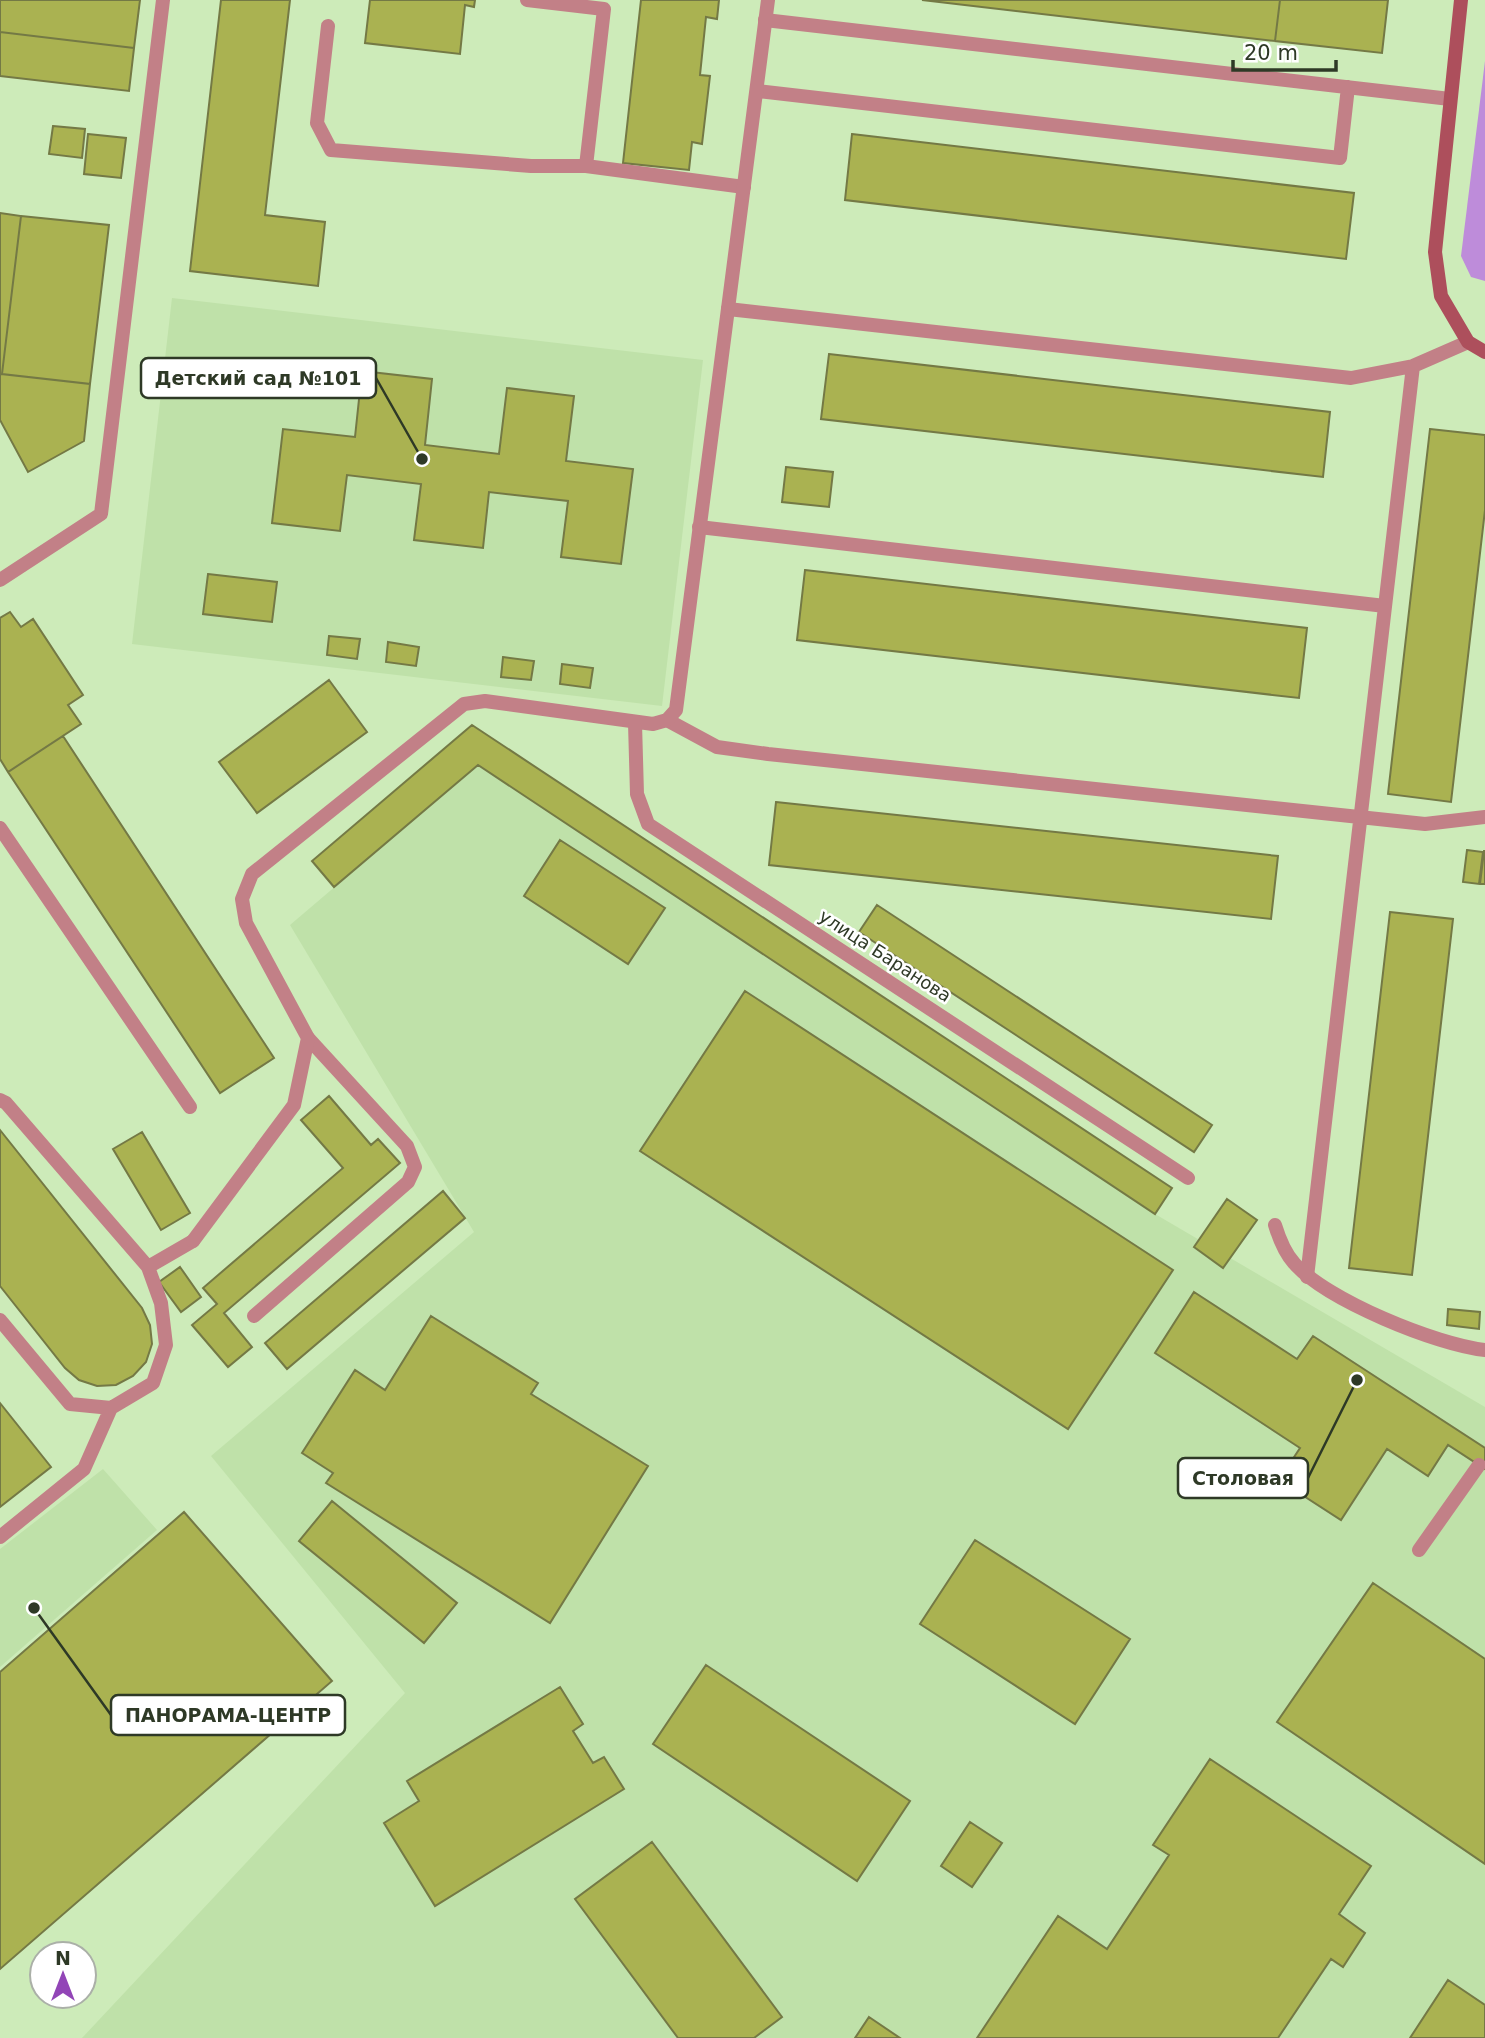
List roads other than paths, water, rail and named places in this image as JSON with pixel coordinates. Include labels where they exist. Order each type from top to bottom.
[{"type":"main road","points":[[1461,0],[1435,252],[1441,296],[1468,342],[1485,352]]},
{"type":"street","points":[[0,580],[101,514],[163,0]]},
{"type":"street","points":[[527,0],[604,9],[586,166]]},
{"type":"street","points":[[254,1316],[408,1182],[415,1167],[407,1146],[308,1038],[246,923],[242,899],[252,874],[464,704],[485,701],[653,724],[667,720],[676,710],[768,0]]},
{"type":"street","points":[[765,20],[1450,99]]},
{"type":"street","points":[[328,26],[317,123],[331,150],[531,166],[586,166],[744,187]]},
{"type":"street","points":[[757,91],[1340,158],[1348,87]]},
{"type":"street","points":[[728,309],[1351,378],[1413,366],[1468,342]]},
{"type":"street","points":[[1307,1277],[1413,366]]},
{"type":"street","points":[[699,527],[1385,606]]},
{"type":"street","points":[[667,720],[717,747],[1425,824],[1485,817]]},
{"type":"street","name":"улица Баранова","points":[[635,723],[636,794],[648,824],[1188,1178]]},
{"type":"street","points":[[0,828],[190,1107]]},
{"type":"street","points":[[148,1267],[193,1241],[294,1105],[308,1038]]},
{"type":"street","points":[[0,1100],[6,1102],[148,1267],[161,1303],[166,1345],[153,1383],[111,1408],[85,1469],[0,1537]]},
{"type":"street","points":[[1275,1224],[1282,1245],[1307,1277],[1357,1306],[1452,1345],[1485,1350]]},
{"type":"street","points":[[0,1320],[70,1404],[111,1408]]},
{"type":"street","points":[[1419,1550],[1479,1465]]},
{"type":"place","name":"Детский сад №101","points":[[422,459]]},
{"type":"place","name":"Столовая","points":[[1357,1380]]},
{"type":"place","name":"ПАНОРАМА-ЦЕНТР","points":[[34,1608]]}]
